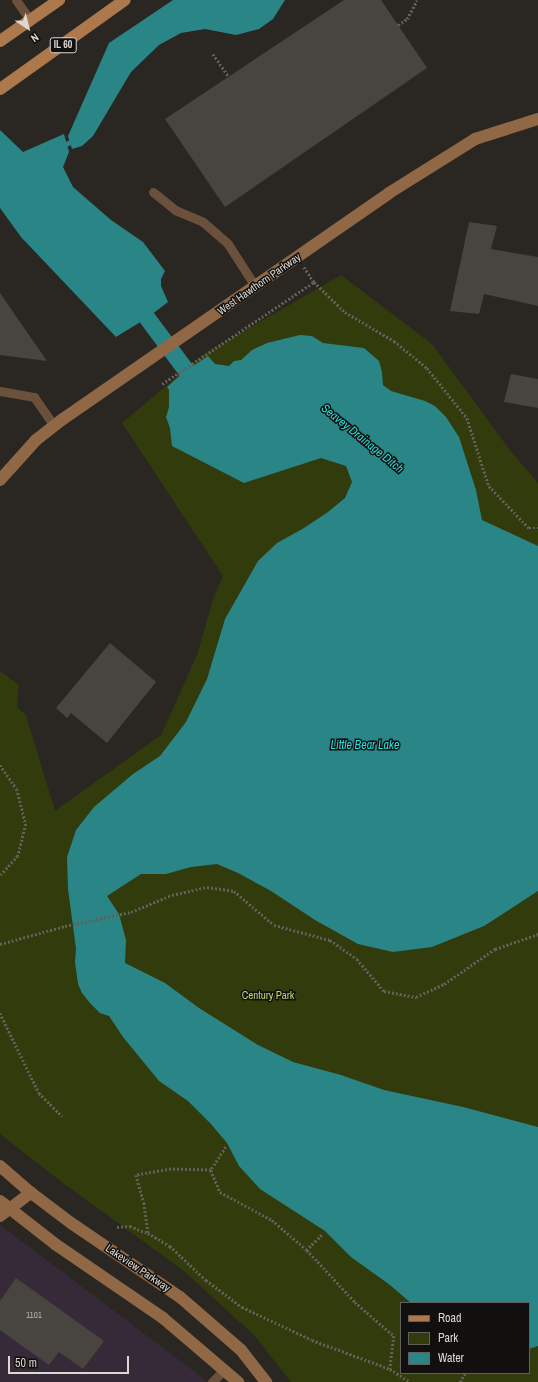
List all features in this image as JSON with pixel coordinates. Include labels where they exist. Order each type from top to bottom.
[{"type":"main road","points":[[0,41],[59,0]]},
{"type":"main road","name":"IL 60","points":[[0,89],[125,0]]},
{"type":"street","name":"West Hawthorn Parkway","points":[[0,480],[36,440],[54,426],[389,193],[475,139],[538,119]]},
{"type":"street","name":"Lakeview Parkway","points":[[0,1166],[31,1193],[180,1297],[241,1350],[266,1382]]},
{"type":"street","points":[[5,1213],[31,1193]]},
{"type":"street","points":[[0,1201],[5,1213],[55,1244],[163,1318],[238,1382]]},
{"type":"lane","points":[[16,0],[30,20]]},
{"type":"lane","points":[[153,192],[174,210],[203,222],[228,244],[255,286]]},
{"type":"lane","points":[[0,391],[34,397],[54,426]]},
{"type":"lane","points":[[212,1382],[224,1370]]},
{"type":"path","points":[[398,25],[406,19],[417,0]]},
{"type":"path","points":[[213,54],[228,77]]},
{"type":"path","points":[[162,384],[314,282],[345,312],[394,341],[427,368],[467,418],[489,486],[529,528],[538,528]]},
{"type":"path","points":[[0,765],[17,790],[26,824],[18,856],[0,876]]},
{"type":"path","points":[[0,944],[65,926],[131,912],[172,895],[207,887],[234,891],[274,925],[330,940],[357,959],[384,991],[416,998],[444,984],[495,949],[538,934]]},
{"type":"path","points":[[0,1013],[39,1093],[62,1116]]},
{"type":"path","points":[[210,1170],[226,1147]]},
{"type":"path","points":[[148,1233],[144,1203],[136,1175],[171,1169],[210,1170]]},
{"type":"path","points":[[210,1170],[220,1192],[272,1220],[307,1250],[356,1302],[394,1336],[390,1369]]},
{"type":"path","points":[[117,1227],[130,1226],[148,1233],[170,1246],[206,1280],[242,1307],[312,1340],[390,1369],[410,1382]]},
{"type":"path","points":[[307,1250],[322,1235]]},
{"type":"shaded area","points":[[0,1225],[208,1382],[0,1382]]},
{"type":"green space","name":"Century Park","points":[[341,275],[432,344],[512,453],[538,483],[538,1382],[291,1382],[255,1336],[184,1271],[59,1180],[0,1134],[0,671],[19,685],[17,707],[26,715],[55,811],[161,735],[197,655],[213,599],[223,576],[122,423],[204,354]]},
{"type":"water","points":[[173,0],[285,0],[273,19],[259,29],[236,35],[205,29],[181,33],[159,45],[131,72],[93,136],[82,146],[72,149],[68,136],[109,43]]},
{"type":"water","points":[[0,130],[23,152],[64,134],[69,152],[63,167],[73,187],[111,220],[143,242],[165,271],[161,279],[161,286],[168,302],[147,318],[116,337],[21,237],[0,208]]},
{"type":"water","name":"Little Bear Lake","points":[[300,335],[312,336],[323,343],[364,348],[379,361],[383,385],[391,391],[425,401],[435,406],[446,417],[459,437],[476,490],[482,520],[538,546],[538,891],[484,926],[432,947],[393,952],[358,944],[315,920],[271,891],[238,873],[217,864],[191,867],[166,874],[141,874],[107,896],[119,914],[126,940],[125,963],[165,983],[199,1008],[258,1045],[293,1062],[341,1075],[384,1090],[463,1107],[538,1127],[538,1346],[530,1349],[530,1302],[410,1302],[390,1285],[351,1257],[325,1231],[260,1189],[239,1166],[227,1143],[211,1124],[188,1101],[159,1081],[123,1037],[109,1016],[100,1013],[90,1003],[82,993],[78,984],[75,962],[76,949],[68,889],[67,857],[76,830],[94,807],[133,774],[160,756],[186,722],[207,679],[225,619],[258,561],[277,543],[304,528],[328,512],[345,498],[352,482],[346,466],[321,458],[244,483],[172,446],[170,428],[166,417],[169,407],[169,390],[167,387],[184,372],[189,379],[194,375],[190,368],[208,356],[215,364],[229,366],[234,361],[241,360],[252,350],[267,343]]},
{"type":"building","points":[[344,0],[381,0],[427,68],[225,207],[165,119]]},
{"type":"building","points":[[469,222],[497,226],[491,249],[538,257],[538,306],[484,294],[479,314],[450,311]]},
{"type":"building","points":[[0,293],[47,361],[0,355]]},
{"type":"building","points":[[511,374],[538,379],[538,408],[504,402]]},
{"type":"building","points":[[110,643],[156,682],[107,743],[71,713],[67,718],[56,708]]},
{"type":"building","points":[[16,1278],[104,1341],[83,1369],[59,1352],[49,1365],[0,1330],[0,1301]]},
{"type":"waterway","points":[[66,144],[70,142]]},
{"type":"waterway","name":"Seavey Drainage Ditch","points":[[147,318],[191,377]]}]
